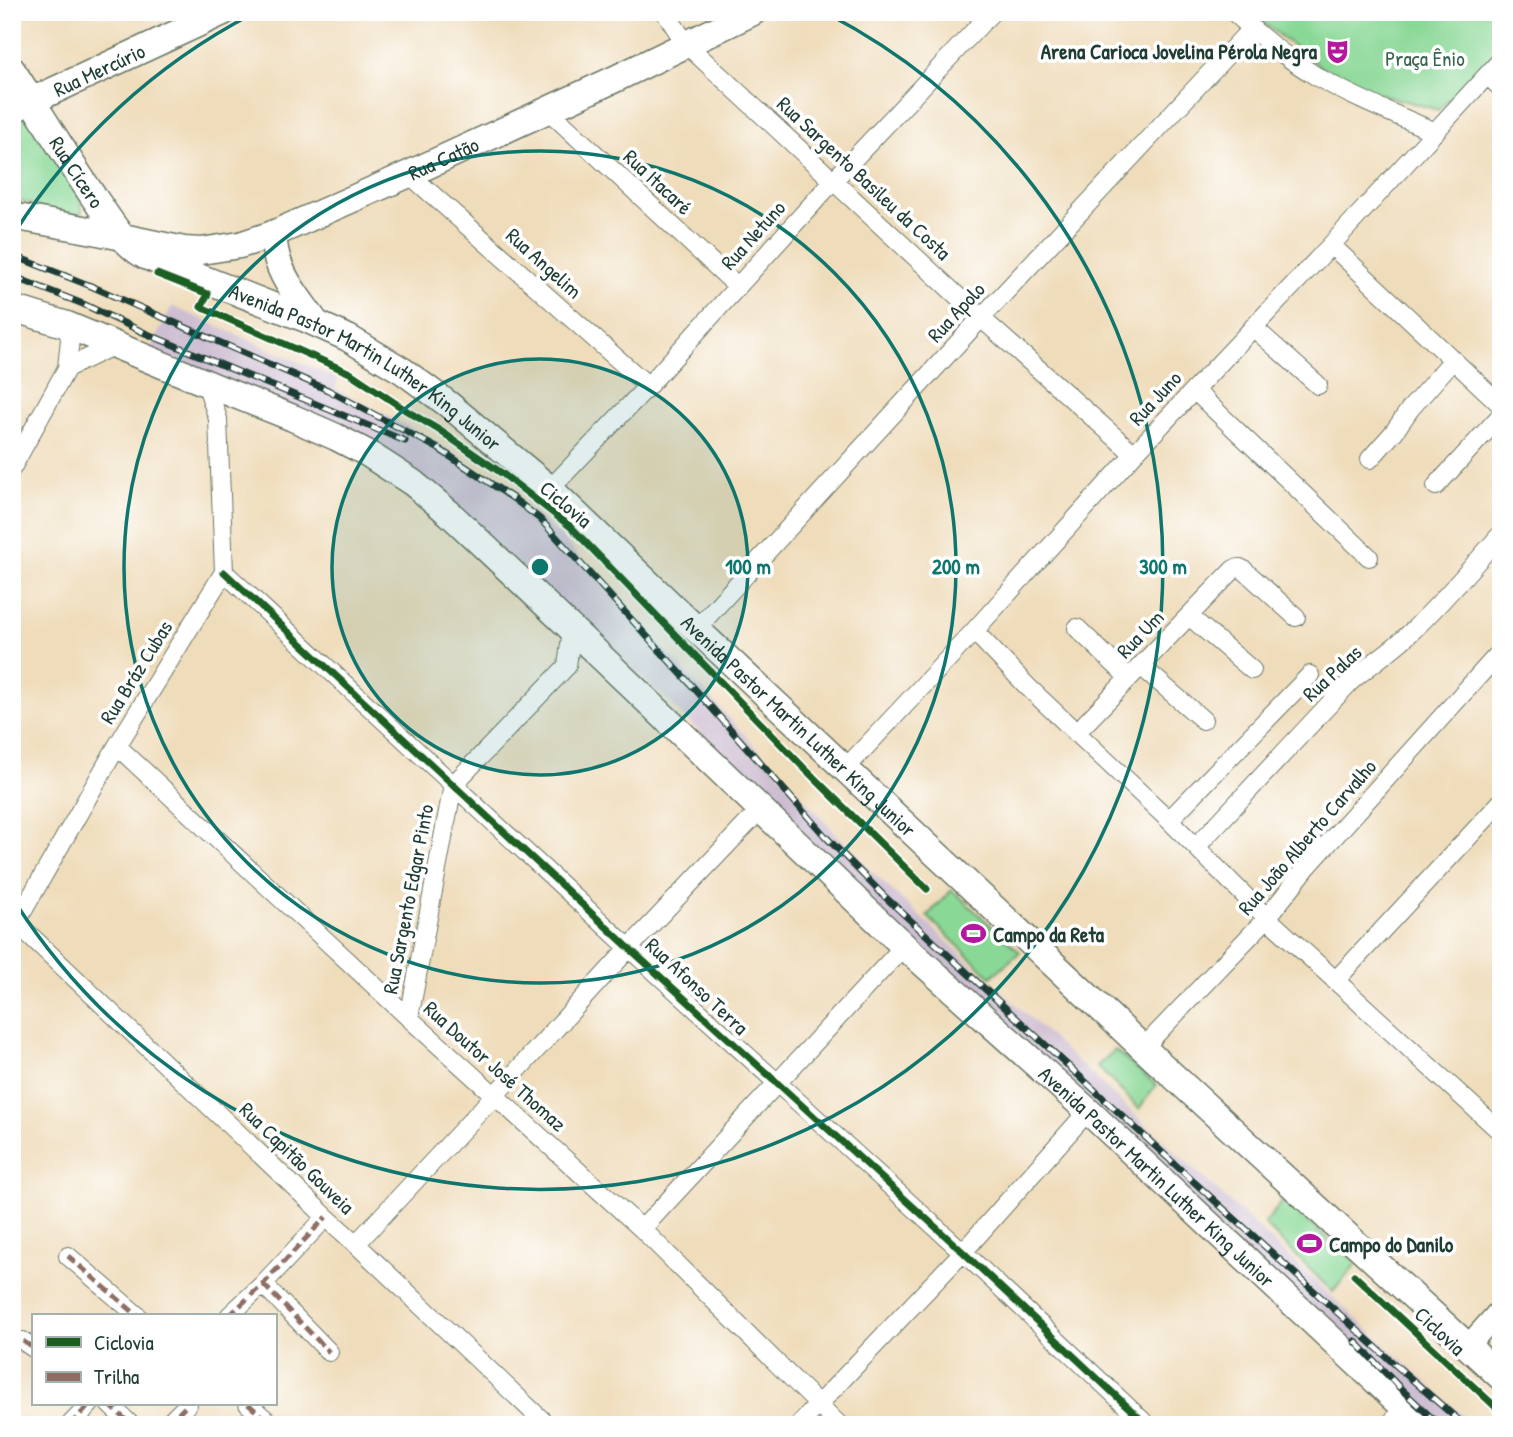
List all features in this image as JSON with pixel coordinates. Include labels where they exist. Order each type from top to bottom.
[{"type":"main road","name":"Rua Mercúrio","points":[[22,105],[223,12]]},
{"type":"main road","name":"Rua Catão","points":[[121,236],[184,250],[201,251],[240,245],[273,234],[615,79],[752,12]]},
{"type":"main road","name":"Rua Cícero","points":[[12,70],[22,105],[121,236]]},
{"type":"main road","name":"Avenida Pastor Martin Luther King Junior","points":[[12,216],[121,236],[145,256],[348,338],[403,371],[448,404],[550,489],[1143,1048],[1501,1377]]},
{"type":"main road","points":[[273,234],[276,260],[281,272],[317,324]]},
{"type":"main road","name":"Avenida Pastor Martin Luther King Junior","points":[[12,307],[68,325],[336,437],[396,471],[449,513],[904,946],[1088,1111],[1405,1419]]},
{"type":"street","name":"Rua Sargento Basileu da Costa","points":[[665,12],[686,44],[981,318],[1134,454]]},
{"type":"street","name":"Rua Netuno","points":[[550,489],[992,12]]},
{"type":"street","points":[[1234,12],[1290,60],[1318,77],[1435,132]]},
{"type":"street","name":"Rua Apolo","points":[[696,629],[1251,29]]},
{"type":"street","name":"Rua Juno","points":[[845,769],[1435,132],[1494,82],[1501,60]]},
{"type":"street","name":"Rua Itacaré","points":[[548,110],[737,286]]},
{"type":"street","name":"Rua Angelim","points":[[410,174],[648,386]]},
{"type":"street","points":[[1331,245],[1501,405]]},
{"type":"street","points":[[12,468],[67,368],[70,339],[68,325]]},
{"type":"street","points":[[1253,327],[1318,385]]},
{"type":"street","points":[[67,368],[115,345]]},
{"type":"street","points":[[1370,459],[1453,360]]},
{"type":"street","points":[[217,388],[224,572]]},
{"type":"street","points":[[1194,390],[1369,557]]},
{"type":"street","points":[[1436,486],[1501,415]]},
{"type":"street","name":"Rua Palas","points":[[1196,847],[1350,682],[1416,627],[1501,534]]},
{"type":"street","name":"Rua Um","points":[[1076,733],[1232,570],[1244,570],[1296,617]]},
{"type":"street","name":"Rua Bráz Cubas","points":[[14,924],[117,746],[224,572]]},
{"type":"street","name":"Rua Afonso Terra","points":[[224,572],[629,948],[963,1252],[1147,1425]]},
{"type":"street","points":[[1189,616],[1252,670]]},
{"type":"street","points":[[1077,628],[1203,720]]},
{"type":"street","points":[[567,666],[572,629]]},
{"type":"street","points":[[974,631],[1028,687],[1169,820],[1267,918],[1501,1132]]},
{"type":"street","name":"Rua Sargento Edgar Pinto","points":[[408,1018],[453,785],[567,666],[594,650]]},
{"type":"street","name":"Rua João Alberto Carvalho","points":[[1143,1048],[1267,918],[1307,867],[1501,651]]},
{"type":"street","points":[[1169,820],[1310,675]]},
{"type":"street","name":"Rua Doutor José Thomaz","points":[[117,746],[408,1018],[642,1229],[839,1425]]},
{"type":"street","points":[[1335,981],[1501,802]]},
{"type":"street","points":[[356,1244],[761,809]]},
{"type":"street","name":"Rua Capitão Gouveia","points":[[14,924],[547,1425]]},
{"type":"street","points":[[642,1229],[904,946]]},
{"type":"street","points":[[799,1425],[963,1252],[1088,1111]]},
{"type":"street","points":[[231,1314],[326,1217]]},
{"type":"street","points":[[68,1256],[136,1314]]},
{"type":"street","points":[[262,1284],[329,1352]]},
{"type":"street","points":[[1467,1347],[1501,1309]]},
{"type":"street","points":[[71,1425],[88,1406]]},
{"type":"street","points":[[113,1406],[131,1425]]},
{"type":"street","points":[[167,1425],[186,1406]]},
{"type":"street","points":[[250,1406],[272,1425]]},
{"type":"shaded area","points":[[172,306],[338,379],[335,389],[421,433],[505,489],[562,538],[869,869],[1473,1425],[1433,1425],[912,944],[668,701],[530,575],[389,453],[150,349]]},
{"type":"green space","name":"Praça Ênio","points":[[1256,12],[1501,12],[1501,45],[1438,110],[1361,89],[1318,65],[1266,25]]},
{"type":"green space","points":[[29,106],[81,198],[81,216],[49,214],[33,204],[12,200],[12,115]]},
{"type":"green space","name":"Campo da Reta","points":[[952,890],[1020,952],[991,977],[927,916]]},
{"type":"green space","points":[[1115,1050],[1156,1085],[1139,1109],[1097,1066]]},
{"type":"green space","name":"Campo do Danilo","points":[[1283,1201],[1357,1263],[1333,1292],[1264,1224]]},
{"type":"railway","points":[[12,255],[91,286],[328,390],[439,449],[540,519],[825,836],[883,895],[1193,1181],[1464,1425]]},
{"type":"railway","points":[[12,276],[405,441]]},
{"type":"railway","points":[[1355,1341],[1439,1425]]},
{"type":"marked path","points":[[231,1314],[326,1217]]},
{"type":"marked path","points":[[68,1256],[136,1314]]},
{"type":"marked path","points":[[263,1284],[329,1352]]},
{"type":"marked path","points":[[23,1341],[32,1347]]},
{"type":"marked path","points":[[70,1425],[88,1406]]},
{"type":"marked path","points":[[111,1406],[131,1425]]},
{"type":"marked path","points":[[167,1425],[186,1406]]},
{"type":"marked path","points":[[250,1406],[272,1425]]},
{"type":"cycle path","name":"Ciclovia","points":[[157,274],[208,294],[201,307],[350,373],[503,474],[571,527],[803,767],[927,889]]},
{"type":"cycle path","points":[[224,572],[629,948],[963,1252],[1147,1425]]},
{"type":"cycle path","name":"Ciclovia","points":[[1354,1275],[1501,1412]]},
{"type":"place","name":"Arena Carioca Jovelina Pérola Negra","points":[[1337,51]]},
{"type":"place","name":"Campo da Reta","points":[[973,934]]},
{"type":"place","name":"Campo do Danilo","points":[[1309,1244]]}]
